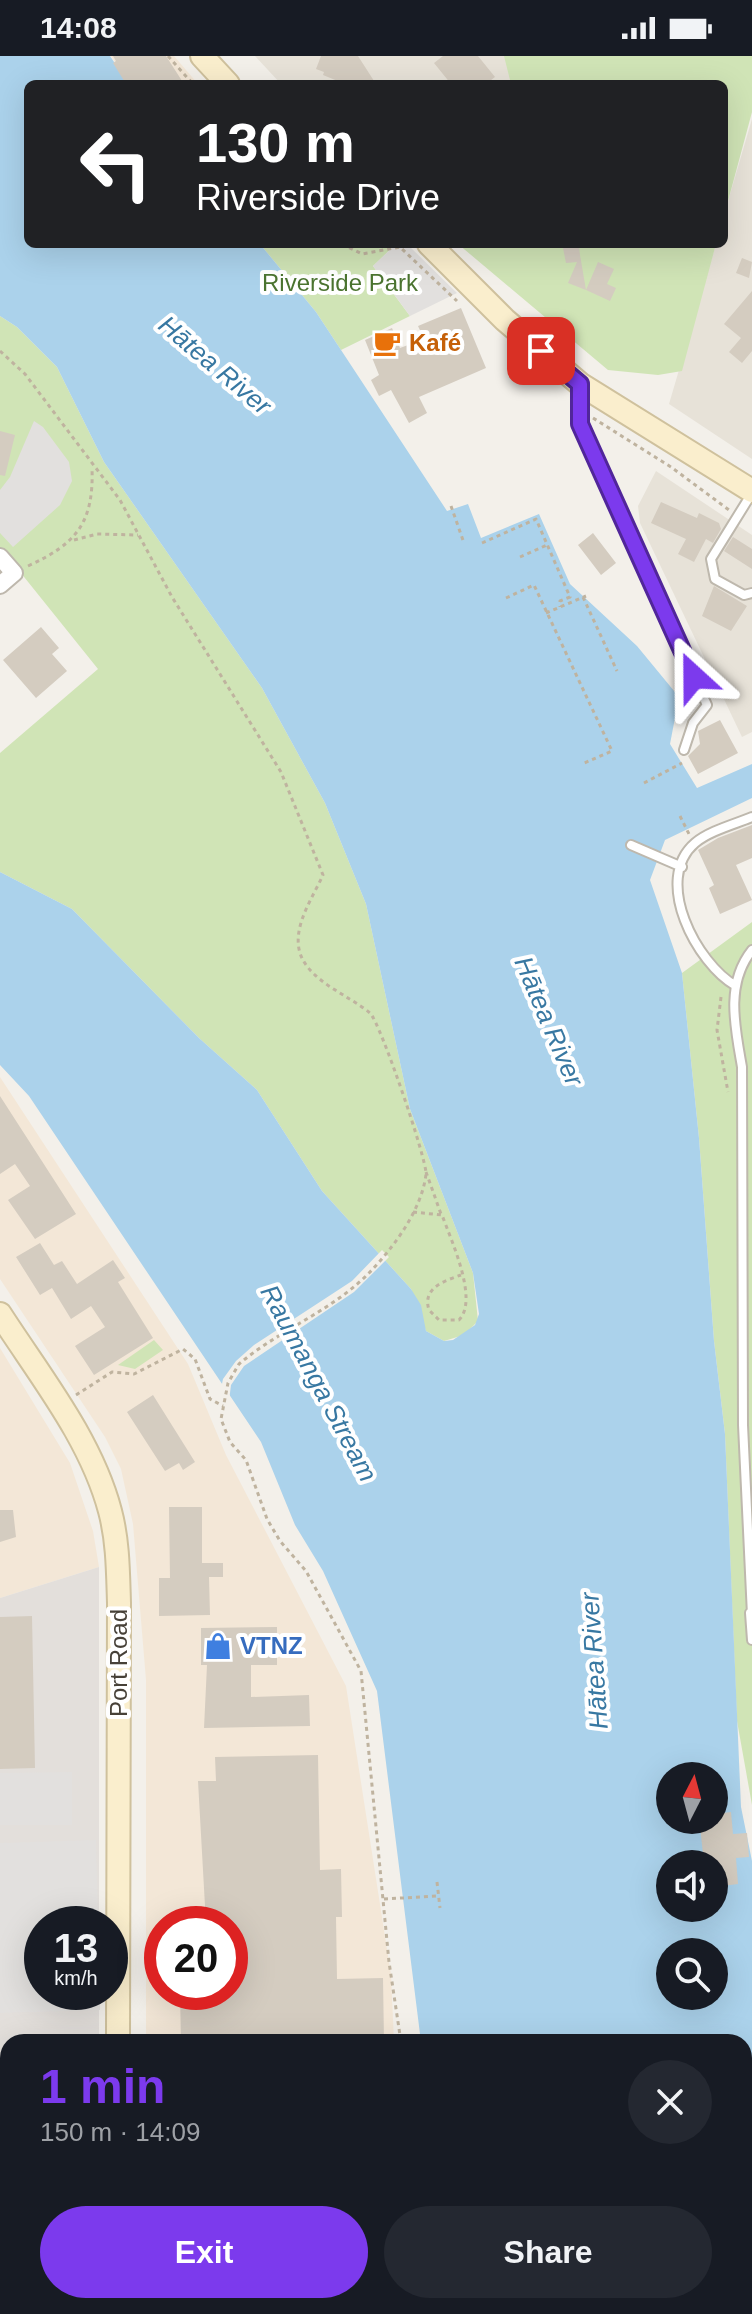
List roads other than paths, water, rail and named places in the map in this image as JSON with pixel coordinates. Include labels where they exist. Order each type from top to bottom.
[{"type":"main road","points":[[202,56],[224,80]]},
{"type":"main road","points":[[433,248],[505,320],[580,384],[752,491]]},
{"type":"main road","name":"Port Road","points":[[0,1314],[92,1463],[115,1536],[119,1603],[118,2034]]},
{"type":"street","points":[[0,557],[14,573],[0,585]]},
{"type":"lane","points":[[580,384],[580,424],[707,705],[693,723],[684,750]]},
{"type":"lane","points":[[752,491],[711,559],[715,579],[744,595],[752,593]]},
{"type":"lane","points":[[736,986],[706,961],[687,929],[680,902],[682,867],[696,842],[752,817]]},
{"type":"lane","points":[[631,845],[682,867]]},
{"type":"lane","points":[[752,950],[739,967],[733,1015],[742,1067],[743,1425],[752,1640]]},
{"type":"water","points":[[0,56],[110,56],[126,80],[24,80],[24,248],[263,248],[316,312],[447,511],[468,504],[481,538],[539,514],[570,584],[637,646],[679,697],[670,744],[697,788],[752,764],[752,798],[665,840],[650,880],[682,973],[699,1138],[714,1341],[725,1434],[741,1807],[752,1861],[752,2034],[420,2034],[377,1691],[323,1571],[295,1525],[261,1442],[29,1096],[0,1065],[0,872],[72,909],[199,1038],[257,1090],[322,1191],[411,1289],[421,1305],[426,1331],[444,1341],[453,1340],[475,1325],[479,1314],[473,1273],[410,1109],[366,904],[325,803],[262,688],[104,462],[57,367],[17,327],[0,316]]},
{"type":"place","name":"Kafé","points":[[387,343]]},
{"type":"place","name":"VTNZ","points":[[218,1646]]},
{"type":"park label","name":"Riverside Park","points":[[340,283]]},
{"type":"water label","name":"Hātea River","points":[[215,365]]},
{"type":"water label","name":"Hātea River","points":[[549,1021]]},
{"type":"water label","name":"Raumanga Stream","points":[[319,1383]]},
{"type":"water label","name":"Hātea River","points":[[594,1661]]}]
